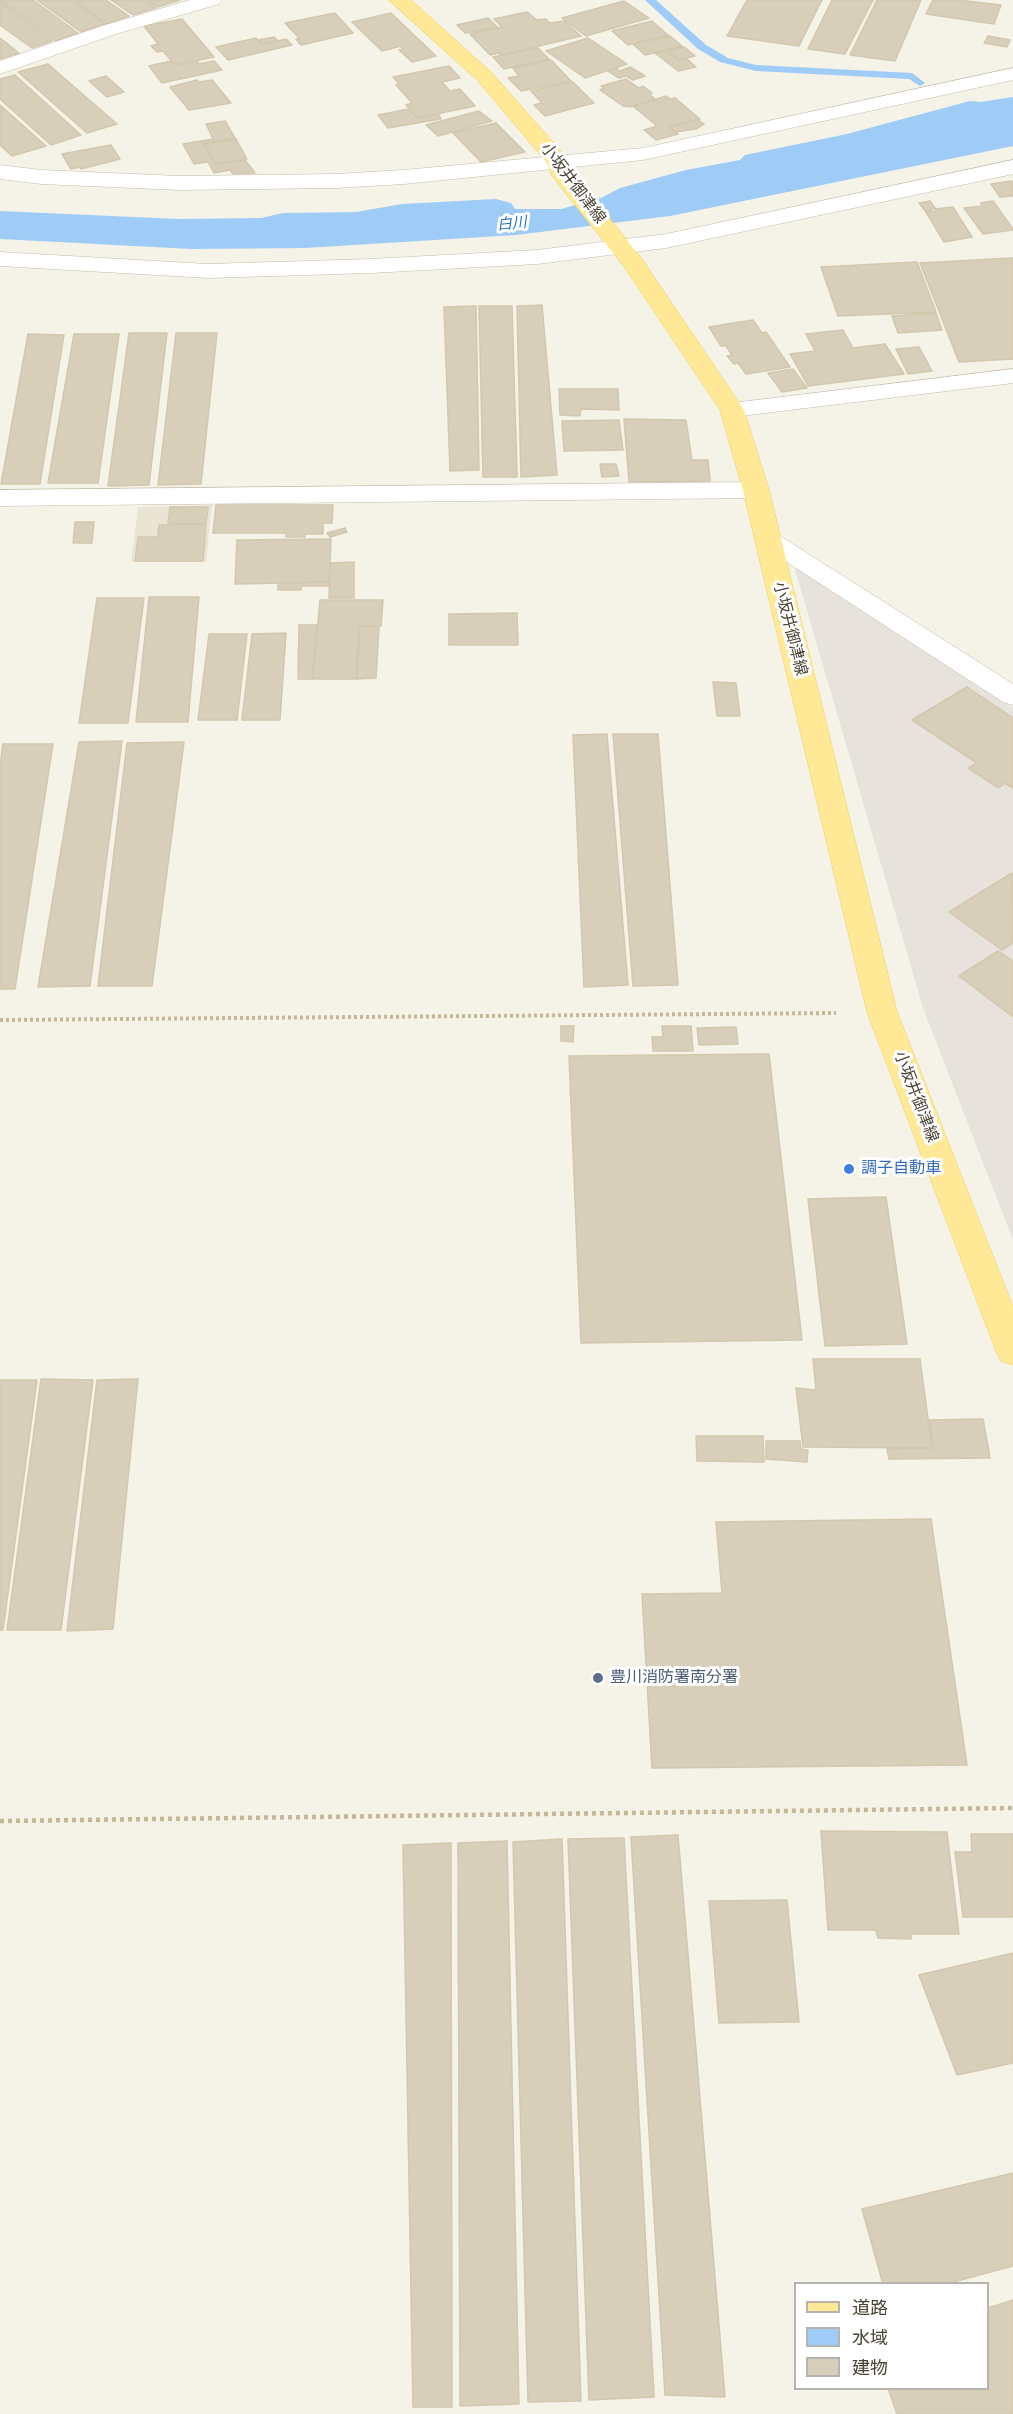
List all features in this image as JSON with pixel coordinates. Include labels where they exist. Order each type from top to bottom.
[{"type":"main road","name":"小坂井御津線","points":[[399,0],[485,77],[559,166],[634,264],[732,410],[756,490],[882,1012],[1013,1351]]},
{"type":"street","points":[[0,68],[109,30],[212,0]]},
{"type":"street","points":[[0,172],[41,177],[180,183],[336,181],[559,166],[642,154],[1013,75]]},
{"type":"street","points":[[0,259],[208,271],[371,266],[537,257],[616,243],[666,241],[1013,166]]},
{"type":"street","points":[[732,410],[1013,376]]},
{"type":"street","points":[[0,498],[756,490]]},
{"type":"street","points":[[768,539],[1013,696]]},
{"type":"path","points":[[0,1020],[882,1012]]},
{"type":"path","points":[[0,1821],[1013,1808]]},
{"type":"shaded area","points":[[212,505],[206,562],[131,562],[138,507]]},
{"type":"shaded area","points":[[794,566],[1013,707],[1013,1240],[923,1008]]},
{"type":"water","name":"白川","points":[[1013,97],[1013,146],[670,216],[516,235],[305,248],[192,249],[0,239],[0,211],[178,219],[261,218],[283,213],[356,212],[402,204],[496,199],[511,203],[515,209],[561,209],[601,198],[620,188],[686,170],[740,160],[745,155],[847,134],[970,101],[980,102]]},
{"type":"building","points":[[0,0],[33,0],[78,33],[55,41]]},
{"type":"building","points":[[37,0],[71,0],[105,24],[81,32]]},
{"type":"building","points":[[74,0],[106,0],[129,16],[107,24]]},
{"type":"building","points":[[111,0],[144,0],[156,8],[133,15]]},
{"type":"building","points":[[147,0],[180,0],[158,7]]},
{"type":"building","points":[[747,0],[822,0],[799,46],[727,36]]},
{"type":"building","points":[[832,0],[873,0],[845,54],[808,49]]},
{"type":"building","points":[[877,0],[921,0],[895,61],[850,55]]},
{"type":"building","points":[[933,0],[958,0],[1001,5],[994,24],[926,14]]},
{"type":"building","points":[[624,1],[649,18],[586,36],[562,18]]},
{"type":"building","points":[[0,2],[52,41],[32,48],[0,25]]},
{"type":"building","points":[[527,12],[537,20],[546,19],[550,23],[564,21],[581,36],[501,55],[499,53],[490,55],[470,34],[502,27],[494,19]]},
{"type":"building","points":[[335,13],[353,33],[301,45],[296,39],[300,39],[285,23]]},
{"type":"building","points":[[391,13],[436,56],[412,62],[399,50],[403,49],[401,46],[382,51],[352,22]]},
{"type":"building","points":[[488,18],[497,27],[465,33],[457,25]]},
{"type":"building","points":[[182,19],[214,57],[175,65],[163,51],[157,52],[151,46],[158,44],[144,26]]},
{"type":"building","points":[[652,21],[668,35],[628,45],[612,31]]},
{"type":"building","points":[[670,36],[682,46],[645,55],[633,44]]},
{"type":"building","points":[[988,36],[1010,40],[1007,47],[984,43]]},
{"type":"building","points":[[274,37],[278,41],[262,44],[258,40]]},
{"type":"building","points":[[0,38],[19,53],[0,59]]},
{"type":"building","points":[[256,38],[262,45],[286,39],[292,45],[228,60],[216,47]]},
{"type":"building","points":[[588,38],[627,64],[585,78],[546,51]]},
{"type":"building","points":[[684,47],[695,56],[679,60],[668,51]]},
{"type":"building","points":[[538,48],[549,59],[504,69],[493,57]]},
{"type":"building","points":[[666,51],[679,61],[687,59],[696,67],[678,71],[655,53]]},
{"type":"building","points":[[551,60],[571,81],[521,91],[508,78],[519,76],[513,68]]},
{"type":"building","points":[[171,61],[175,65],[214,61],[222,70],[162,83],[149,66]]},
{"type":"building","points":[[48,64],[117,124],[87,133],[18,72]]},
{"type":"building","points":[[449,66],[460,78],[442,82],[450,91],[460,89],[475,106],[417,118],[406,105],[412,103],[396,85],[399,84],[393,77]]},
{"type":"building","points":[[630,67],[645,76],[633,80],[626,76],[619,78],[608,71],[616,68],[620,71]]},
{"type":"building","points":[[15,75],[81,135],[51,145],[0,99],[0,79]]},
{"type":"building","points":[[106,76],[124,92],[107,97],[89,81]]},
{"type":"building","points":[[626,79],[639,88],[643,86],[652,93],[649,94],[655,99],[630,107],[623,106],[600,90],[604,88],[601,86]]},
{"type":"building","points":[[197,80],[199,82],[212,80],[231,103],[189,110],[170,87]]},
{"type":"building","points":[[573,82],[594,103],[545,116],[534,105],[542,103],[531,91]]},
{"type":"building","points":[[666,96],[670,99],[675,98],[700,119],[669,127],[678,134],[656,140],[644,130],[657,126],[634,107]]},
{"type":"building","points":[[0,105],[46,146],[12,156],[0,145]]},
{"type":"building","points":[[409,109],[417,118],[438,114],[441,119],[388,128],[378,115]]},
{"type":"building","points":[[479,111],[492,121],[438,136],[426,125]]},
{"type":"building","points":[[698,120],[704,124],[696,129],[675,132],[670,127]]},
{"type":"building","points":[[225,121],[235,138],[203,143],[216,164],[245,160],[255,173],[233,174],[230,170],[214,173],[208,162],[194,164],[183,144],[213,139],[206,124]]},
{"type":"building","points":[[496,123],[525,152],[481,162],[453,133]]},
{"type":"building","points":[[236,139],[247,159],[216,164],[205,144]]},
{"type":"building","points":[[111,145],[120,159],[81,169],[80,167],[71,169],[62,154]]},
{"type":"building","points":[[1012,181],[1013,196],[1000,197],[991,184]]},
{"type":"building","points":[[930,201],[935,208],[926,212],[919,203]]},
{"type":"building","points":[[993,201],[1013,230],[983,234],[964,208],[982,206],[981,203]]},
{"type":"building","points":[[953,207],[972,237],[944,242],[926,212]]},
{"type":"building","points":[[1013,258],[1013,359],[959,362],[920,263]]},
{"type":"building","points":[[917,262],[936,312],[838,316],[821,267]]},
{"type":"building","points":[[542,305],[557,475],[521,477],[517,306]]},
{"type":"building","points":[[476,306],[479,470],[450,471],[444,307]]},
{"type":"building","points":[[479,306],[512,306],[517,477],[483,477]]},
{"type":"building","points":[[936,313],[942,330],[898,333],[892,316]]},
{"type":"building","points":[[753,320],[762,333],[766,332],[790,367],[746,374],[738,363],[734,364],[727,356],[732,355],[726,346],[721,346],[709,327]]},
{"type":"building","points":[[843,330],[853,348],[885,344],[904,374],[808,386],[790,354],[815,351],[806,334]]},
{"type":"building","points":[[129,333],[167,333],[149,485],[108,486]]},
{"type":"building","points":[[176,333],[217,333],[201,484],[158,485]]},
{"type":"building","points":[[28,334],[64,335],[40,484],[1,484]]},
{"type":"building","points":[[74,334],[119,334],[98,483],[48,483]]},
{"type":"building","points":[[919,347],[932,371],[908,374],[896,349]]},
{"type":"building","points":[[793,369],[807,388],[782,392],[768,373]]},
{"type":"building","points":[[559,389],[618,389],[619,410],[581,409],[580,416],[560,415]]},
{"type":"building","points":[[624,419],[686,420],[692,460],[708,460],[710,481],[629,482]]},
{"type":"building","points":[[619,420],[623,450],[564,451],[562,421]]},
{"type":"building","points":[[600,464],[616,464],[619,476],[602,477]]},
{"type":"building","points":[[216,505],[333,505],[332,523],[323,523],[323,534],[305,534],[305,537],[286,537],[286,533],[213,533]]},
{"type":"building","points":[[170,507],[208,507],[206,524],[168,524]]},
{"type":"building","points":[[75,522],[94,522],[92,543],[73,543]]},
{"type":"building","points":[[206,524],[203,561],[135,561],[138,537],[158,537],[159,525]]},
{"type":"building","points":[[345,528],[347,532],[330,537],[327,533]]},
{"type":"building","points":[[331,539],[329,582],[235,584],[237,540]]},
{"type":"building","points":[[354,562],[354,598],[329,598],[330,563]]},
{"type":"building","points":[[328,582],[328,586],[301,586],[301,590],[278,590],[278,583]]},
{"type":"building","points":[[149,597],[199,597],[188,722],[136,722]]},
{"type":"building","points":[[97,598],[144,598],[128,723],[79,723]]},
{"type":"building","points":[[320,600],[383,600],[381,626],[359,626],[356,679],[313,679]]},
{"type":"building","points":[[517,613],[518,645],[449,645],[449,614]]},
{"type":"building","points":[[299,625],[317,625],[312,679],[298,679]]},
{"type":"building","points":[[360,626],[379,626],[376,678],[357,679]]},
{"type":"building","points":[[286,633],[280,720],[242,720],[252,634]]},
{"type":"building","points":[[209,634],[247,634],[237,720],[198,720]]},
{"type":"building","points":[[713,682],[736,683],[740,716],[717,716]]},
{"type":"building","points":[[967,687],[1013,718],[1013,788],[1005,783],[998,788],[968,768],[977,763],[912,720]]},
{"type":"building","points":[[607,734],[628,985],[584,987],[573,735]]},
{"type":"building","points":[[613,734],[658,734],[678,985],[633,986]]},
{"type":"building","points":[[122,741],[90,986],[38,987],[79,742]]},
{"type":"building","points":[[184,742],[152,986],[98,986],[127,743]]},
{"type":"building","points":[[3,744],[53,744],[15,989],[0,989],[0,765]]},
{"type":"building","points":[[1012,873],[1013,943],[1002,950],[949,912]]},
{"type":"building","points":[[998,951],[1013,961],[1013,1017],[959,976]]},
{"type":"building","points":[[561,1026],[574,1026],[573,1042],[561,1041]]},
{"type":"building","points":[[662,1026],[691,1026],[693,1051],[653,1051],[652,1037],[663,1037]]},
{"type":"building","points":[[736,1027],[738,1044],[699,1045],[697,1028]]},
{"type":"building","points":[[769,1054],[802,1340],[581,1343],[569,1056]]},
{"type":"building","points":[[886,1197],[907,1344],[825,1346],[808,1199]]},
{"type":"building","points":[[813,1359],[920,1359],[932,1448],[803,1447],[796,1388],[816,1390]]},
{"type":"building","points":[[41,1379],[93,1380],[61,1630],[7,1630]]},
{"type":"building","points":[[138,1379],[113,1629],[67,1631],[97,1380]]},
{"type":"building","points":[[0,1380],[37,1380],[3,1630],[0,1630]]},
{"type":"building","points":[[983,1419],[990,1458],[889,1459],[887,1449],[934,1448],[929,1420]]},
{"type":"building","points":[[696,1436],[763,1436],[764,1462],[697,1461]]},
{"type":"building","points":[[766,1441],[800,1441],[801,1449],[808,1450],[807,1462],[766,1459]]},
{"type":"building","points":[[931,1519],[967,1765],[652,1768],[642,1594],[722,1593],[716,1522]]},
{"type":"building","points":[[821,1831],[947,1832],[959,1934],[911,1934],[911,1939],[878,1938],[876,1930],[828,1930]]},
{"type":"building","points":[[971,1834],[1013,1834],[1013,1917],[963,1917],[955,1852],[972,1852]]},
{"type":"building","points":[[678,1835],[725,2397],[665,2395],[631,1837]]},
{"type":"building","points":[[624,1838],[654,2397],[589,2400],[568,1839]]},
{"type":"building","points":[[562,1839],[581,2401],[528,2402],[513,1842]]},
{"type":"building","points":[[507,1841],[519,2404],[460,2406],[458,1843]]},
{"type":"building","points":[[451,1843],[452,2407],[413,2407],[403,1845]]},
{"type":"building","points":[[787,1900],[799,2022],[719,2023],[709,1901]]},
{"type":"building","points":[[1013,1953],[1013,2063],[957,2075],[919,1975]]},
{"type":"building","points":[[1013,2173],[1013,2266],[953,2282],[882,2282],[862,2209]]},
{"type":"building","points":[[1013,2300],[1013,2414],[897,2414],[889,2390],[989,2390],[989,2308]]},
{"type":"waterway","points":[[650,0],[702,47],[724,60],[756,68],[912,76],[920,83]]},
{"type":"place","name":"調子自動車","points":[[849,1169]]},
{"type":"place","name":"豊川消防署南分署","points":[[598,1678]]}]
